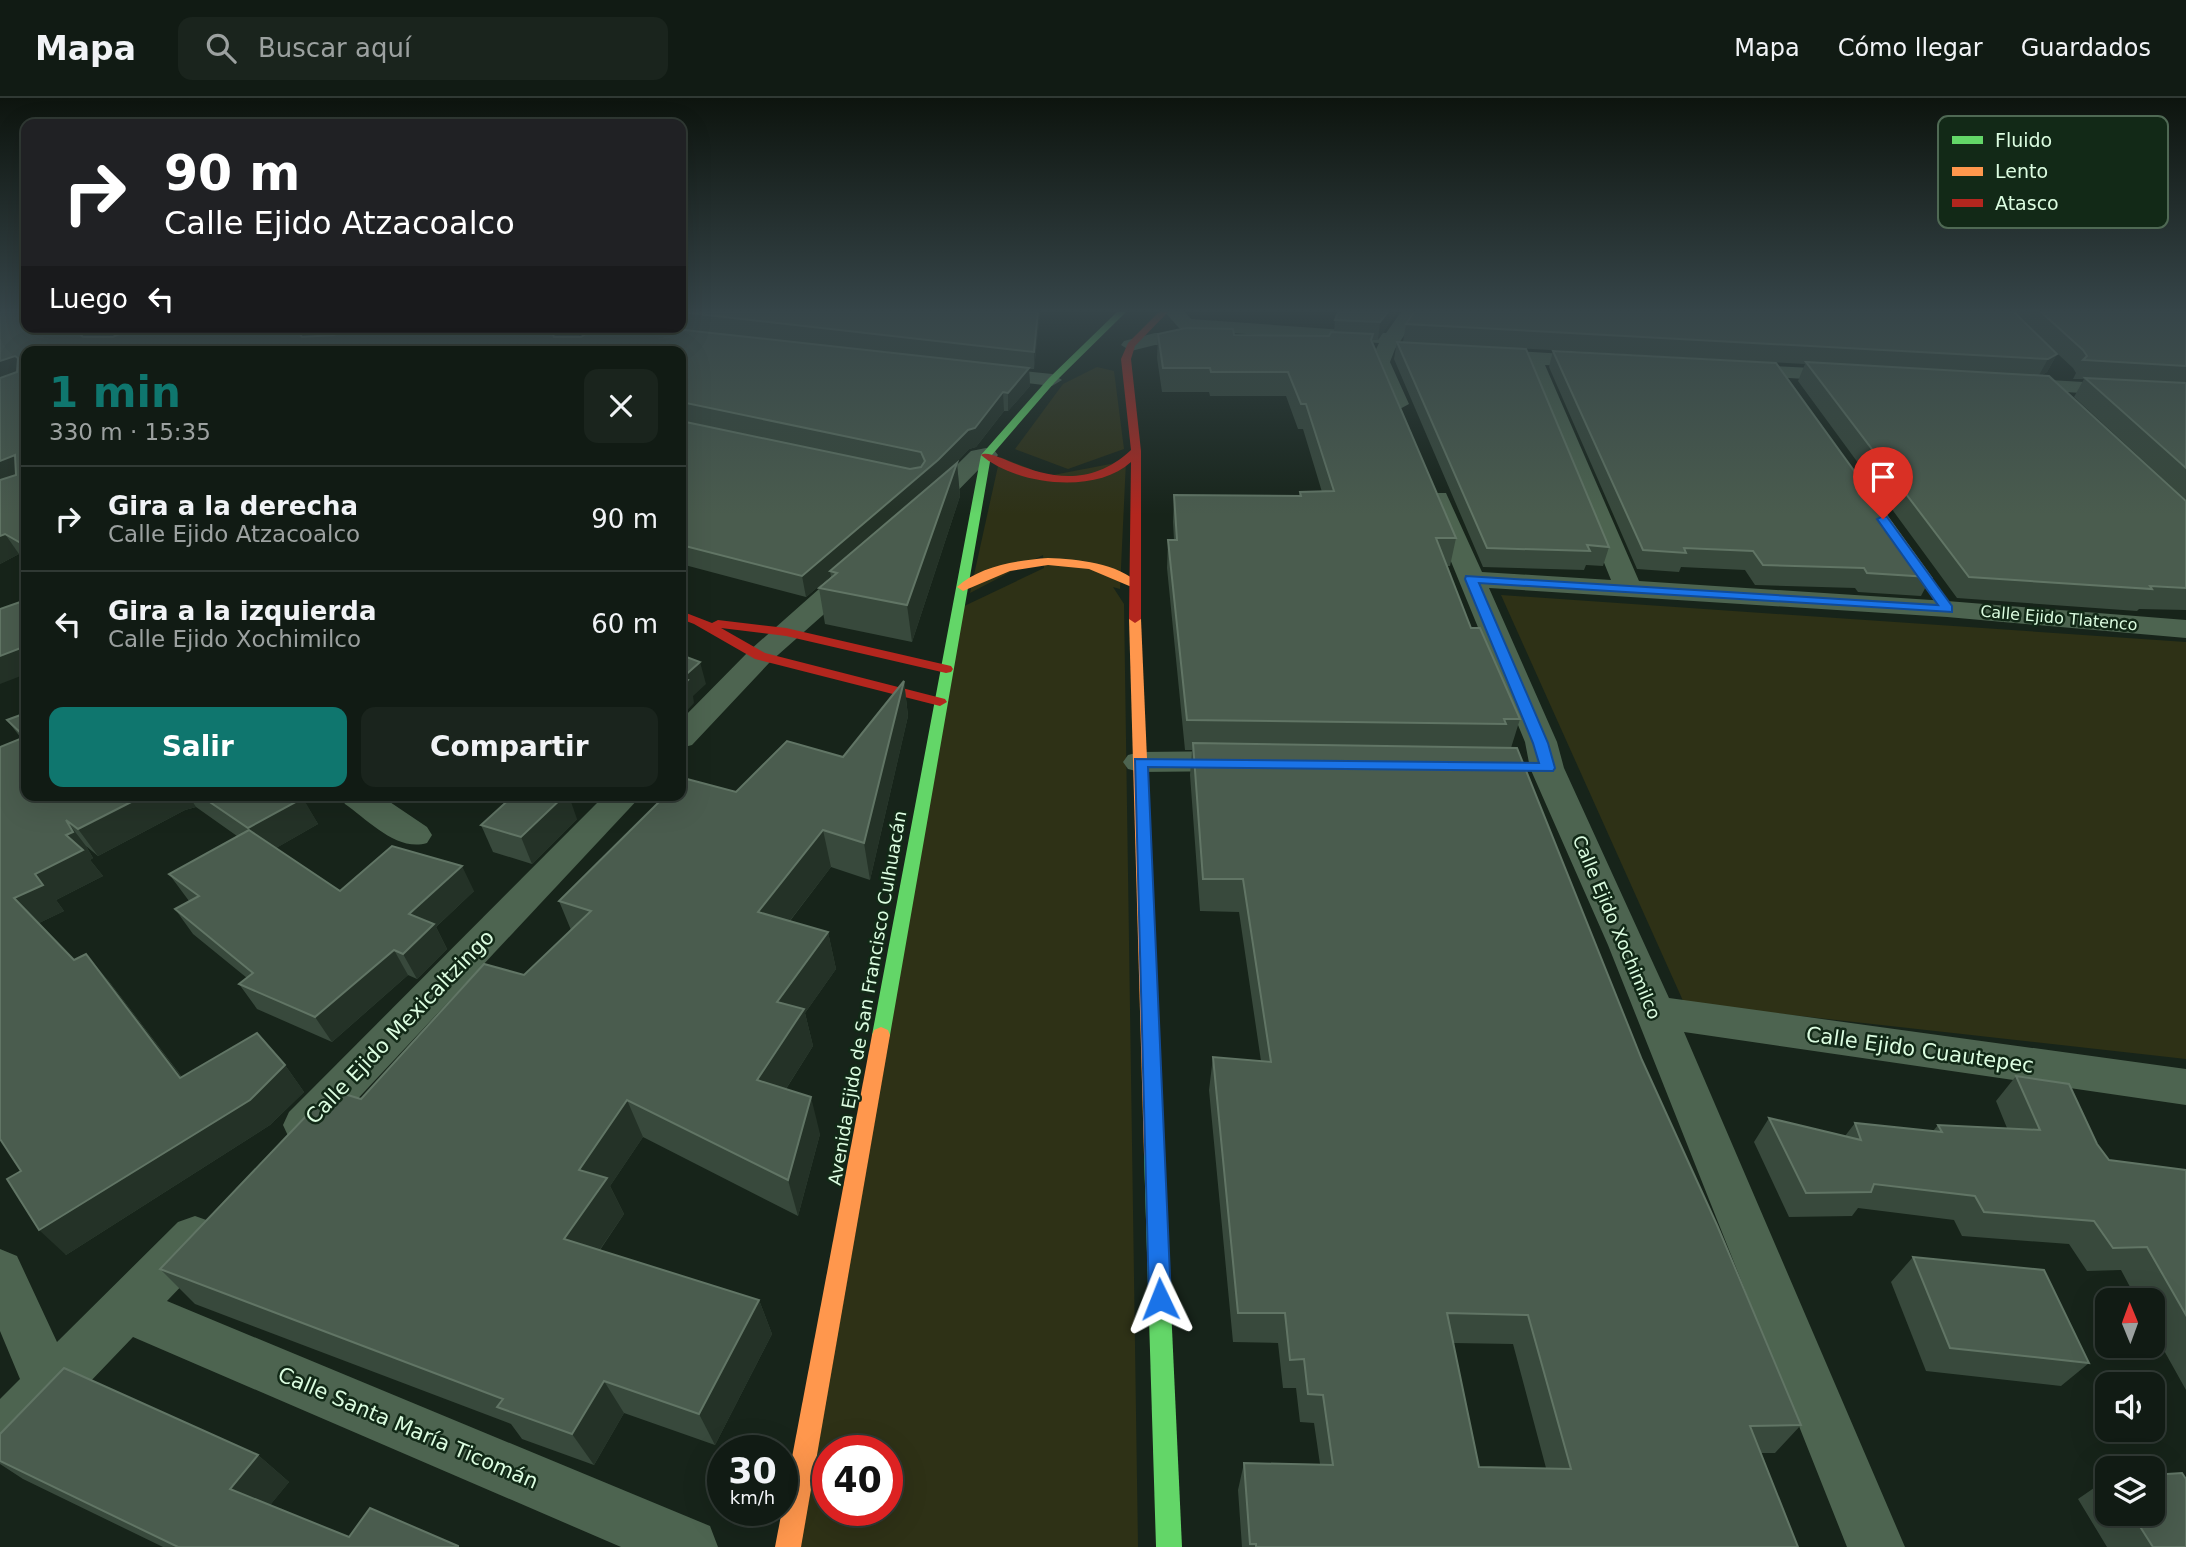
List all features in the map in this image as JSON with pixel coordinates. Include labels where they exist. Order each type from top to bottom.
[{"type":"street","points":[[986,455],[1052,380]]},
{"type":"street","points":[[1130,380],[1136,451],[1134,584],[1169,1547]]},
{"type":"street","name":"Calle Ejido Xochimilco","points":[[1387,380],[1541,743],[1534,767],[1654,1012],[1876,1547]]},
{"type":"street","points":[[1541,380],[1629,589]]},
{"type":"street","points":[[1783,380],[1795,396]]},
{"type":"street","points":[[2057,380],[2073,411]]},
{"type":"street","points":[[2087,380],[2186,394]]},
{"type":"street","points":[[2156,380],[2186,381]]},
{"type":"street","points":[[686,733],[760,656],[951,487],[979,456],[986,455],[1015,473],[1060,480],[1111,471],[1132,458],[1136,451]]},
{"type":"street","name":"Avenida Ejido de San Francisco Culhuacán","points":[[788,1547],[986,455]]},
{"type":"street","points":[[963,587],[1007,565],[1045,559],[1096,565],[1134,584]]},
{"type":"street","name":"Calle Ejido Tlatenco","points":[[1471,579],[1629,589],[1939,598],[2186,629]]},
{"type":"street","points":[[686,617],[699,621],[786,632],[946,668]]},
{"type":"street","points":[[699,621],[760,656],[940,702]]},
{"type":"street","points":[[1140,762],[1264,762]]},
{"type":"street","points":[[364,801],[414,835]]},
{"type":"street","name":"Calle Ejido Mexicaltzingo","points":[[280,1151],[619,801]]},
{"type":"street","name":"Calle Ejido Cuautepec","points":[[1654,1012],[2186,1087]]},
{"type":"street","points":[[0,1437],[222,1210]]},
{"type":"street","points":[[0,1272],[50,1386]]},
{"type":"street","name":"Calle Santa María Ticomán","points":[[127,1309],[689,1547]]},
{"type":"green space","points":[[1072,380],[1115,380],[1124,449],[1068,469],[1015,449],[1063,384]]},
{"type":"green space","points":[[1000,457],[1048,476],[1126,461],[1120,589],[1113,587],[1124,604],[1138,1547],[792,1547],[796,1526],[798,1526],[798,1513],[958,609],[1044,568],[1043,555],[970,593]]},
{"type":"green space","points":[[1501,595],[2186,642],[2186,1059],[1684,1003]]},
{"type":"building","points":[[0,380],[21,380],[21,543],[5,534],[0,536],[0,480],[16,475],[15,455],[0,461]]},
{"type":"building","points":[[686,380],[1019,380],[1008,393],[1003,392],[975,428],[968,430],[938,460],[802,576],[686,546],[686,422],[910,469],[921,467],[925,461],[921,452],[686,403]]},
{"type":"building","points":[[1291,380],[1388,380],[1456,538],[1436,538],[1471,628],[1480,628],[1520,719],[1504,719],[1506,724],[1187,720],[1168,540],[1177,540],[1174,495],[1301,496],[1300,492],[1334,491],[1306,404],[1301,404]]},
{"type":"building","points":[[1413,380],[1539,380],[1609,547],[1587,545],[1590,551],[1487,548]]},
{"type":"building","points":[[1566,380],[1788,380],[1931,577],[1867,573],[1864,568],[1763,565],[1753,551],[1684,548],[1686,553],[1643,550]]},
{"type":"building","points":[[1819,380],[2053,380],[2186,501],[2186,588],[2150,586],[2152,589],[1969,577]]},
{"type":"building","points":[[2087,380],[2186,383],[2186,468]]},
{"type":"building","points":[[957,463],[907,605],[819,588],[837,573],[830,571]]},
{"type":"building","points":[[21,602],[21,648],[0,656],[0,609]]},
{"type":"building","points":[[686,657],[700,662],[686,674]]},
{"type":"building","points":[[904,681],[864,843],[823,830],[758,912],[828,932],[777,1002],[804,1009],[757,1080],[811,1097],[788,1180],[627,1100],[579,1170],[607,1178],[564,1239],[759,1300],[699,1414],[604,1381],[572,1434],[497,1407],[503,1399],[160,1269],[331,1090],[361,1099],[484,964],[524,975],[591,911],[559,901],[660,801],[686,801],[686,779],[736,792],[787,741],[843,757]]},
{"type":"building","points":[[21,715],[21,733],[7,720]]},
{"type":"building","points":[[21,739],[21,801],[133,801],[78,829],[66,820],[73,832],[66,835],[83,850],[35,874],[43,885],[14,898],[74,960],[86,954],[180,1078],[257,1033],[285,1065],[250,1100],[39,1230],[7,1179],[21,1171],[0,1139],[0,747]]},
{"type":"building","points":[[1193,743],[1517,748],[1642,1060],[1717,1225],[1801,1425],[1750,1426],[1798,1547],[1256,1547],[1256,1544],[1250,1544],[1244,1463],[1333,1465],[1323,1395],[1308,1394],[1304,1359],[1290,1360],[1285,1313],[1238,1313],[1213,1057],[1271,1062],[1243,879],[1203,879]],"holes":[[[1447,1313],[1528,1315],[1571,1469],[1479,1467]]]},
{"type":"building","points":[[208,801],[298,801],[248,828]]},
{"type":"building","points":[[507,801],[559,801],[521,837],[481,825]]},
{"type":"building","points":[[249,830],[340,891],[392,846],[462,866],[409,914],[434,924],[403,954],[394,950],[315,1017],[239,984],[253,973],[175,909],[199,896],[169,874]]},
{"type":"building","points":[[2016,1076],[2069,1084],[2097,1144],[2109,1160],[2186,1170],[2186,1315],[2147,1247],[2113,1248],[2094,1221],[1984,1212],[1975,1196],[1874,1184],[1871,1192],[1806,1193],[1769,1118],[1861,1140],[1855,1123],[1942,1132],[1938,1125],[2040,1130]]},
{"type":"building","points":[[1913,1257],[2044,1270],[2089,1363],[1950,1348]]},
{"type":"building","points":[[64,1368],[258,1455],[230,1489],[349,1537],[370,1508],[458,1547],[178,1547],[0,1461],[0,1434]]},
{"type":"building","points":[[2182,1473],[2186,1479],[2186,1547],[2153,1547],[2140,1526],[2165,1526],[2165,1474]]},
{"type":"traffic: fast","points":[[986,455],[1052,380]]},
{"type":"traffic: fast","points":[[881,1035],[986,455]]},
{"type":"traffic: fast","points":[[1154,1154],[1169,1547]]},
{"type":"traffic: slow","points":[[963,587],[1006,568],[1048,561],[1091,566],[1134,584]]},
{"type":"traffic: slow","points":[[1135,619],[1154,1154]]},
{"type":"traffic: slow","points":[[788,1547],[881,1035]]},
{"type":"traffic: jam","points":[[1128,380],[1136,451],[1135,619]]},
{"type":"traffic: jam","points":[[986,455],[1023,472],[1064,480],[1103,475],[1121,465],[1136,451]]},
{"type":"traffic: jam","points":[[686,617],[699,621],[760,656],[940,702]]},
{"type":"traffic: jam","points":[[718,624],[786,632],[946,669]]},
{"type":"route","points":[[1160,1299],[1140,762],[1237,761],[1547,768],[1541,743],[1471,579],[1947,609],[1883,519]]}]
